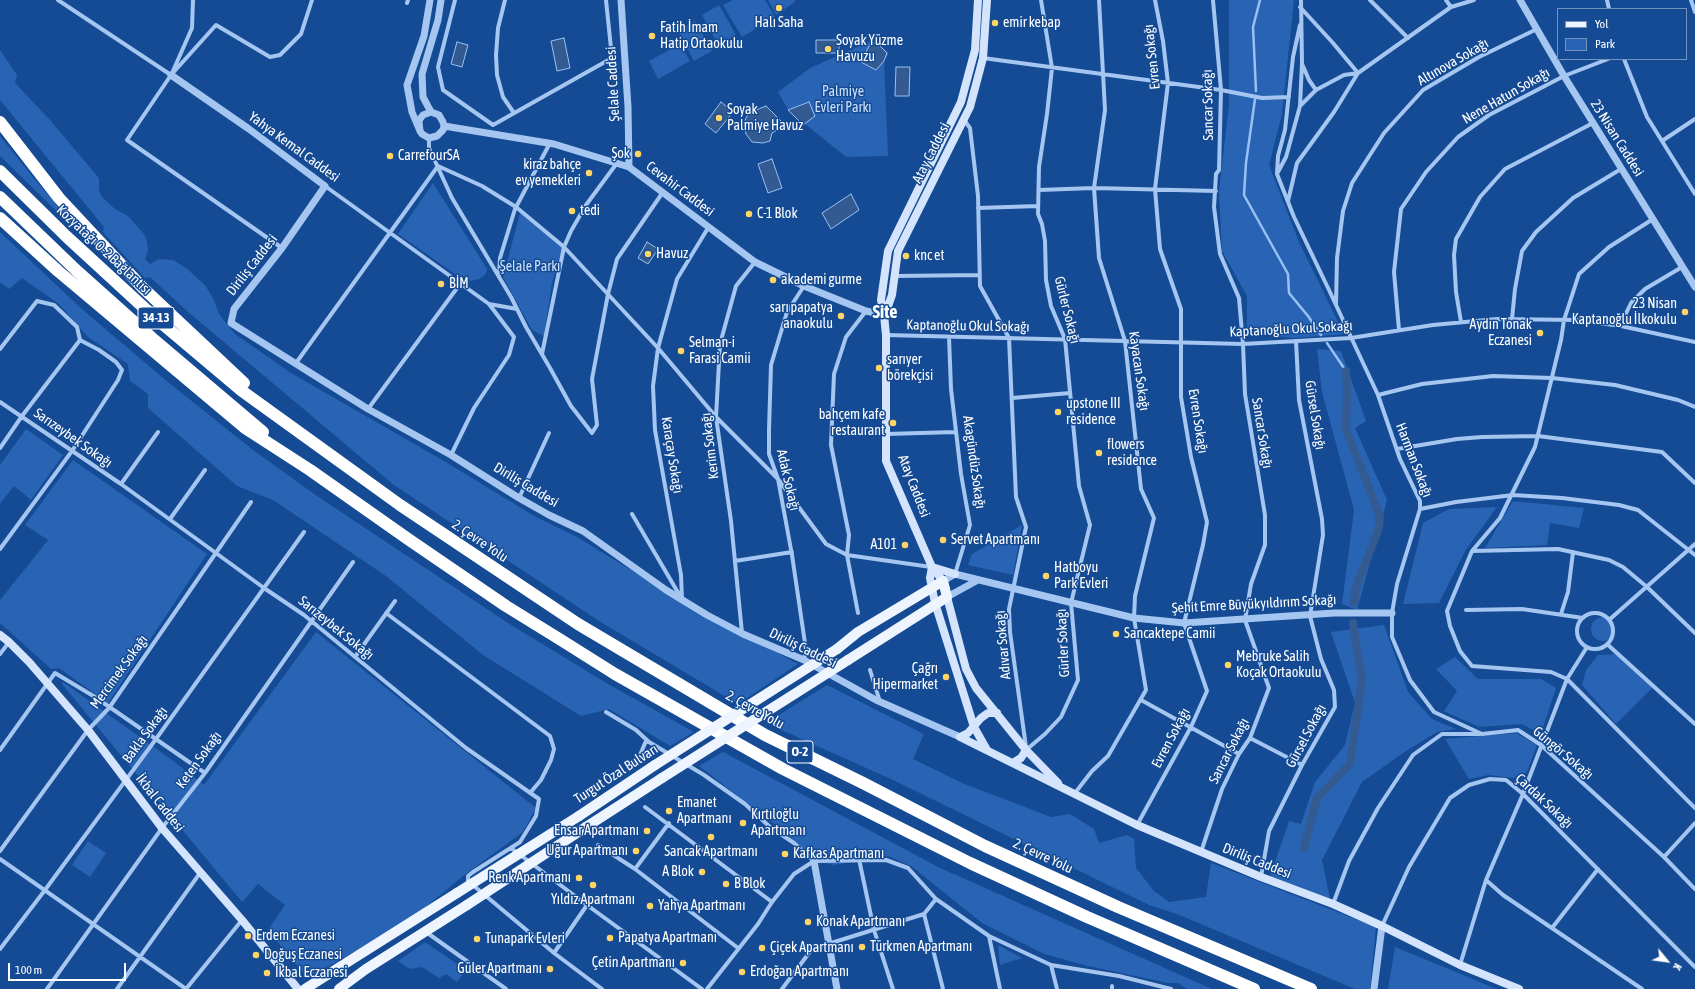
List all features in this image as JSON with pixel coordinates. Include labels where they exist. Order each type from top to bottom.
[{"type":"highway","points":[[0,122],[59,198],[143,288],[242,381],[324,451]]},
{"type":"highway","name":"Kozyatağı O-2 Bağlantısı","points":[[0,171],[66,237],[153,316],[242,391],[324,451]]},
{"type":"highway","name":"34-13","points":[[0,197],[77,271],[152,338],[231,406],[310,470]]},
{"type":"highway","points":[[0,218],[58,272],[245,428],[310,470]]},
{"type":"highway","name":"2. Çevre Yolu","points":[[324,451],[400,505],[578,624],[765,735],[863,783],[985,846],[1118,908],[1312,989]]},
{"type":"highway","name":"O-2","points":[[310,470],[408,539],[549,633],[615,674],[783,769],[970,864],[1087,918],[1254,989]]},
{"type":"main road","name":"Atay Caddesi","points":[[978,0],[975,50],[961,102],[888,251],[881,300],[886,335],[886,461],[932,567],[943,582],[966,668],[976,688],[1026,750],[1061,787]]},
{"type":"main road","name":"Atay Caddesi","points":[[884,315],[892,295],[898,251],[970,107],[983,58],[987,0]]},
{"type":"main road","points":[[926,173],[934,177]]},
{"type":"main road","name":"Atay Caddesi","points":[[932,567],[930,578],[935,603],[974,727],[988,751]]},
{"type":"main road","points":[[932,567],[955,574]]},
{"type":"main road","name":"Turgut Özal Bulvarı","points":[[305,989],[579,816],[655,765],[837,649],[858,632],[943,582]]},
{"type":"main road","name":"Turgut Özal Bulvarı","points":[[343,987],[366,969],[424,931],[467,905],[935,603],[947,597]]},
{"type":"main road","name":"İkbal Caddesi","points":[[0,635],[9,642],[47,683],[88,730],[162,828],[242,920],[298,989]]},
{"type":"main road","points":[[960,737],[974,727],[981,718],[988,713],[997,713]]},
{"type":"main road","name":"Diriliş Caddesi","points":[[960,737],[1137,825],[1260,877],[1333,904],[1382,926],[1460,965],[1519,989]]},
{"type":"main road","points":[[1013,763],[1021,758],[1026,750]]},
{"type":"street","name":"Yahya Kemal Caddesi","points":[[58,0],[249,130],[389,233],[489,304],[517,309]]},
{"type":"street","points":[[171,76],[192,28],[193,0]]},
{"type":"street","points":[[282,248],[127,140],[171,76],[216,25],[270,57],[280,55],[301,34],[312,0]]},
{"type":"street","points":[[420,131],[420,118],[431,112],[442,118],[444,126],[443,130],[437,136],[429,138],[422,134],[420,131],[412,112],[407,85],[424,36],[430,0]]},
{"type":"street","points":[[431,112],[423,96],[422,74],[438,20],[441,0]]},
{"type":"street","points":[[455,0],[438,67],[443,90],[493,125],[612,58],[606,0]]},
{"type":"street","points":[[505,0],[498,28],[496,55],[497,75],[504,97],[514,113]]},
{"type":"street","name":"Şelale Caddesi","points":[[620,0],[628,107],[629,167]]},
{"type":"street","name":"Gürler Sokağı","points":[[1026,750],[1045,734],[1061,717],[1078,680],[1071,603],[1090,524],[1079,486],[1065,339],[1051,306],[1046,280],[1045,241],[1042,224],[1038,214],[1039,167],[1052,68],[1041,0]]},
{"type":"street","name":"Kayacan Sokağı","points":[[1075,793],[1092,771],[1108,756],[1146,690],[1134,618],[1135,596],[1154,518],[1141,489],[1125,341],[1099,258],[1094,188],[1105,110],[1099,0]]},
{"type":"street","name":"Evren Sokağı","points":[[1137,825],[1191,726],[1207,691],[1184,623],[1203,545],[1207,522],[1191,457],[1181,397],[1181,309],[1160,249],[1155,189],[1168,83],[1163,41],[1155,0]]},
{"type":"street","name":"Sancar Sokağı","points":[[1201,853],[1222,789],[1239,754],[1250,738],[1269,688],[1245,620],[1251,584],[1265,545],[1265,522],[1245,394],[1239,298],[1220,254],[1214,207],[1216,174],[1219,170],[1221,90],[1213,0]]},
{"type":"street","name":"Harman Sokağı","points":[[1277,174],[1286,157],[1300,106],[1302,63],[1300,25],[1301,0]]},
{"type":"street","points":[[1370,0],[1408,38]]},
{"type":"street","points":[[1446,0],[1451,6]]},
{"type":"street","points":[[1288,202],[1297,163],[1334,112],[1358,73],[1451,6],[1474,0]]},
{"type":"street","name":"23 Nisan Caddesi","points":[[1520,0],[1564,76],[1695,287]]},
{"type":"street","points":[[1691,0],[1695,12]]},
{"type":"street","points":[[1300,7],[1334,43],[1358,73]]},
{"type":"street","name":"Harman Sokağı","points":[[1300,25],[1293,56],[1285,130],[1278,156],[1277,174],[1294,217],[1378,395],[1397,449],[1420,501],[1420,509],[1456,502],[1513,495],[1562,498],[1619,505],[1638,510],[1695,555]]},
{"type":"street","name":"Altınova Sokağı","points":[[1336,305],[1337,258],[1343,211],[1352,183],[1384,133],[1423,90],[1479,57],[1537,29]]},
{"type":"street","points":[[983,58],[1221,90],[1262,98],[1289,97]]},
{"type":"street","name":"Nene Hatun Sokağı","points":[[1399,330],[1394,272],[1401,209],[1426,172],[1458,137],[1489,115],[1564,76],[1605,60]]},
{"type":"street","points":[[1624,60],[1647,117],[1695,194]]},
{"type":"street","points":[[1302,63],[1308,80],[1316,90]]},
{"type":"street","points":[[1300,106],[1316,90],[1344,75],[1358,73]]},
{"type":"street","points":[[1662,141],[1695,119]]},
{"type":"street","name":"Adıvar Sokağı","points":[[964,120],[970,128],[978,208],[980,286],[1009,338],[1016,497],[1026,527],[1009,609],[1010,632],[1026,750]]},
{"type":"street","points":[[1461,322],[1456,292],[1454,255],[1456,239],[1480,197],[1505,169],[1593,123]]},
{"type":"street","name":"Cevahir Caddesi","points":[[444,126],[550,144],[629,167],[663,191],[708,228],[755,262],[804,286],[866,310],[884,315]]},
{"type":"street","points":[[429,138],[429,148],[452,198],[499,276],[570,406],[592,433],[597,425],[592,379],[608,294],[617,259],[663,191]]},
{"type":"street","points":[[499,276],[500,258],[516,207],[550,144]]},
{"type":"street","points":[[542,354],[564,247],[571,231],[586,205],[617,163]]},
{"type":"street","points":[[438,166],[482,186],[516,207],[564,247],[658,348],[716,417],[778,479],[826,544],[847,555],[932,567]]},
{"type":"street","points":[[296,363],[438,166]]},
{"type":"street","points":[[1512,319],[1515,289],[1522,251],[1536,232],[1573,198],[1621,169]]},
{"type":"street","name":"Diriliş Caddesi","points":[[325,186],[282,248],[234,309],[231,323],[368,409],[451,455],[518,498],[583,531],[682,600],[742,634],[804,660],[880,702],[960,737]]},
{"type":"street","points":[[1039,190],[1094,188],[1216,191]]},
{"type":"street","points":[[978,208],[1038,206]]},
{"type":"street","points":[[1653,220],[1609,247],[1579,274],[1564,320],[1552,378],[1535,447],[1513,495],[1500,518],[1472,551],[1446,611],[1460,651],[1472,666],[1551,672],[1567,679],[1695,808]]},
{"type":"street","name":"Karaçay Sokağı","points":[[682,600],[681,575],[655,430],[653,386],[658,348],[677,279],[708,228]]},
{"type":"street","name":"Kerim Sokağı","points":[[742,634],[731,521],[716,417],[720,344],[736,286],[755,262]]},
{"type":"street","points":[[1620,326],[1631,303],[1645,289],[1682,267]]},
{"type":"street","points":[[895,276],[979,275]]},
{"type":"street","points":[[368,409],[460,284]]},
{"type":"street","name":"Adak Sokağı","points":[[804,286],[787,312],[771,364],[769,454],[778,479],[792,552],[806,650],[804,660]]},
{"type":"street","points":[[0,349],[38,301],[54,305],[77,327],[80,340],[99,350],[116,362],[122,370],[118,380],[72,451],[0,549]]},
{"type":"street","points":[[451,455],[474,408],[509,355],[514,337],[489,304]]},
{"type":"street","points":[[858,613],[847,555],[849,535],[831,446],[834,374],[846,337],[866,310]]},
{"type":"street","name":"Kaptanoğlu Okul Sokağı","points":[[886,335],[1243,344],[1351,338],[1399,330],[1498,318],[1576,320],[1620,326],[1695,342]]},
{"type":"street","name":"Akagündüz Sokağı","points":[[949,336],[951,389],[961,474],[970,525],[955,574]]},
{"type":"street","points":[[0,448],[22,416],[80,340]]},
{"type":"street","name":"Gürsel Sokağı","points":[[1260,877],[1269,831],[1302,765],[1335,707],[1334,690],[1320,659],[1310,616],[1323,534],[1322,519],[1299,400],[1296,341]]},
{"type":"street","points":[[1378,395],[1422,384],[1493,376],[1552,378],[1615,385],[1678,400],[1695,407]]},
{"type":"street","points":[[1012,398],[1070,393]]},
{"type":"street","name":"Sarızeybek Sokağı","points":[[0,402],[121,484],[312,621],[466,748],[539,799],[536,816],[520,842],[468,876],[468,881],[486,898],[554,953]]},
{"type":"street","points":[[121,484],[158,432]]},
{"type":"street","points":[[886,434],[956,432]]},
{"type":"street","points":[[518,498],[549,433]]},
{"type":"street","points":[[1397,449],[1476,438],[1538,436],[1662,452],[1695,483]]},
{"type":"street","points":[[170,519],[205,470]]},
{"type":"street","name":"Mercimek Sokağı","points":[[0,851],[88,730],[109,708],[215,552],[251,502]]},
{"type":"street","points":[[1420,509],[1397,584],[1392,613],[1392,637],[1410,680],[1434,712],[1482,734]]},
{"type":"street","points":[[632,514],[682,600]]},
{"type":"street","name":"Bakla Sokağı","points":[[0,949],[156,739],[304,532]]},
{"type":"street","points":[[1609,620],[1695,544]]},
{"type":"street","points":[[1472,551],[1558,549],[1609,560],[1623,567],[1647,587],[1695,633]]},
{"type":"street","points":[[735,561],[792,552]]},
{"type":"street","points":[[1561,614],[1568,592],[1573,552]]},
{"type":"street","name":"Keten Sokağı","points":[[47,989],[162,828],[205,773],[353,562]]},
{"type":"street","points":[[943,582],[955,574]]},
{"type":"street","name":"Şehit Emre Büyükyıldırım Sokağı","points":[[955,574],[1014,590],[1134,618],[1184,623],[1310,616],[1334,613],[1392,613]]},
{"type":"street","points":[[947,597],[978,580]]},
{"type":"street","points":[[355,657],[395,601]]},
{"type":"street","points":[[1466,610],[1522,609],[1583,618]]},
{"type":"street","points":[[386,613],[550,736],[554,749],[551,760],[541,780],[530,793]]},
{"type":"street","points":[[1593,613],[1599,614],[1609,620],[1613,627],[1613,634],[1611,640],[1607,644],[1599,649],[1587,647],[1580,641],[1578,636],[1579,623],[1583,618],[1593,613]]},
{"type":"street","points":[[0,654],[9,642]]},
{"type":"street","points":[[1607,644],[1695,724]]},
{"type":"street","points":[[1460,965],[1486,880],[1523,794],[1567,679],[1587,647]]},
{"type":"street","points":[[870,670],[880,702]]},
{"type":"street","points":[[0,750],[55,673],[95,697],[205,773]]},
{"type":"street","points":[[1141,700],[1191,726],[1239,754]]},
{"type":"street","points":[[606,712],[636,730],[648,742],[704,775],[745,804],[770,827],[794,843],[814,861],[837,989]]},
{"type":"street","name":"Güngör Sokağı","points":[[1333,904],[1349,862],[1378,808],[1413,755],[1442,734],[1482,734],[1518,730],[1541,745],[1664,856],[1695,889]]},
{"type":"street","points":[[1250,738],[1302,765]]},
{"type":"street","points":[[640,755],[646,741],[648,742]]},
{"type":"street","name":"Çardak Sokağı","points":[[1382,926],[1409,867],[1450,798],[1469,785],[1490,779],[1506,780],[1523,794],[1695,966]]},
{"type":"street","points":[[645,807],[669,823],[772,902]]},
{"type":"street","points":[[635,869],[669,823]]},
{"type":"street","points":[[1664,856],[1695,823]]},
{"type":"street","points":[[598,844],[635,869],[738,948]]},
{"type":"street","points":[[511,848],[702,989]]},
{"type":"street","points":[[0,859],[186,989],[242,920]]},
{"type":"street","points":[[859,859],[874,930],[892,989]]},
{"type":"street","points":[[707,989],[758,924],[772,902],[794,874],[814,861],[859,859],[886,860],[908,868],[936,899],[989,936],[1051,965],[1119,976],[1170,989]]},
{"type":"street","points":[[1552,928],[1598,869]]},
{"type":"street","points":[[117,989],[200,873]]},
{"type":"street","points":[[1486,880],[1503,895],[1642,989]]},
{"type":"street","points":[[782,989],[812,949],[924,914],[936,899]]},
{"type":"street","points":[[587,905],[554,953],[602,989]]},
{"type":"street","points":[[924,914],[943,989]]},
{"type":"street","points":[[1374,989],[1382,926]]},
{"type":"street","points":[[424,931],[506,989]]},
{"type":"street","points":[[989,936],[1000,989]]},
{"type":"street","points":[[1051,965],[1057,989]]},
{"type":"green space","points":[[733,0],[765,0],[775,17],[742,37],[723,5]]},
{"type":"green space","name":"Halı Saha","points":[[768,0],[794,0],[795,2],[776,15]]},
{"type":"green space","points":[[1229,0],[1294,0],[1282,114],[1269,165],[1299,242],[1344,334],[1294,338],[1247,333],[1247,296],[1222,251],[1219,192],[1229,104]]},
{"type":"green space","points":[[719,5],[736,35],[718,45],[702,15]]},
{"type":"green space","points":[[695,21],[712,51],[694,61],[678,31]]},
{"type":"green space","name":"Palmiye Evleri Parkı","points":[[871,41],[889,53],[884,61],[888,156],[846,157],[788,110],[778,92],[810,68]]},
{"type":"green space","points":[[680,44],[690,61],[658,79],[649,61]]},
{"type":"green space","points":[[0,50],[17,75],[15,83],[50,120],[99,178],[99,190],[102,197],[115,209],[128,216],[144,234],[147,241],[148,251],[145,259],[150,264],[159,259],[173,260],[186,268],[205,285],[214,300],[219,314],[235,334],[291,373],[444,461],[536,517],[577,537],[682,601],[798,664],[738,704],[599,621],[394,485],[188,312],[150,277],[145,278],[103,232],[104,227],[0,100]]},
{"type":"green space","points":[[0,136],[36,181],[82,233],[81,235],[0,156]]},
{"type":"green space","points":[[433,183],[487,269],[486,274],[479,279],[471,281],[461,278],[398,234]]},
{"type":"green space","name":"Şelale Parkı","points":[[520,213],[563,246],[552,283],[544,336],[532,330],[503,277]]},
{"type":"green space","points":[[0,232],[83,310],[168,382],[253,450],[317,496],[508,623],[608,684],[694,732],[670,746],[609,709],[581,716],[483,655],[386,576],[273,500],[237,486],[148,408],[148,394],[130,381],[128,364],[88,337],[59,304],[22,278],[9,289],[0,282]]},
{"type":"green space","points":[[1317,349],[1341,351],[1366,421],[1355,428],[1387,500],[1357,610],[1342,604],[1354,510],[1322,392]]},
{"type":"green space","points":[[26,429],[63,455],[31,500],[14,486],[0,504],[0,465]]},
{"type":"green space","points":[[73,460],[207,554],[108,703],[59,668],[51,669],[0,623],[0,600],[48,540],[25,525]]},
{"type":"green space","points":[[1513,501],[1584,508],[1579,528],[1550,523],[1547,545],[1485,548]]},
{"type":"green space","points":[[1497,507],[1465,551],[1439,603],[1403,604],[1423,523],[1449,509]]},
{"type":"green space","points":[[1022,525],[1013,575],[968,565],[972,554]]},
{"type":"green space","points":[[1603,617],[1608,618],[1614,624],[1614,634],[1608,640],[1603,641],[1598,640],[1592,634],[1591,629],[1592,624],[1598,618]]},
{"type":"green space","points":[[1384,625],[1408,692],[1432,719],[1456,729],[1437,732],[1406,751],[1362,782],[1322,860],[1330,899],[1270,877],[1289,821],[1301,824],[1315,782],[1345,745],[1355,703],[1331,632]]},
{"type":"green space","points":[[316,632],[536,808],[523,832],[463,876],[405,924],[307,978],[268,930],[285,905],[258,884],[242,902],[62,684],[63,682],[176,763],[204,785]]},
{"type":"green space","points":[[1619,654],[1654,686],[1616,724],[1582,685],[1586,670],[1598,655]]},
{"type":"green space","points":[[1455,657],[1478,679],[1541,679],[1556,688],[1542,731],[1537,732],[1522,724],[1479,727],[1444,711],[1457,691],[1436,669]]},
{"type":"green space","points":[[827,685],[924,734],[913,759],[962,783],[1051,817],[1070,814],[1094,829],[1099,843],[1127,835],[1134,839],[1136,868],[1154,891],[1169,902],[1206,897],[1211,863],[1376,927],[1370,989],[1355,989],[1177,914],[1149,905],[893,780],[766,723]]},
{"type":"green space","points":[[1516,733],[1537,745],[1527,772],[1513,778],[1489,775],[1469,779],[1445,739]]},
{"type":"green space","points":[[723,752],[938,867],[1212,989],[1187,989],[1178,983],[1168,983],[1084,965],[1044,954],[982,923],[911,866],[888,856],[834,865],[817,861],[786,833],[699,766]]},
{"type":"green space","points":[[88,841],[106,853],[90,877],[72,865]]},
{"type":"green space","points":[[425,942],[466,970],[457,982],[446,974],[439,978],[422,967],[410,969],[398,961]]},
{"type":"green space","points":[[998,945],[1022,958],[1000,965]]},
{"type":"green space","points":[[1395,947],[1468,977],[1496,989],[1388,989]]},
{"type":"shaded area","points":[[564,38],[570,68],[557,71],[551,41]]},
{"type":"shaded area","name":"Soyak Yüzme Havuzu","points":[[816,40],[839,40],[839,53],[816,53]]},
{"type":"shaded area","points":[[457,42],[468,45],[462,67],[451,64]]},
{"type":"shaded area","points":[[871,42],[879,45],[887,53],[884,61],[876,70],[861,62]]},
{"type":"shaded area","points":[[896,67],[910,67],[909,96],[895,96]]},
{"type":"shaded area","name":"Soyak Palmiye Havuz","points":[[721,102],[733,112],[716,133],[705,124]]},
{"type":"shaded area","points":[[809,102],[815,116],[803,125],[788,110]]},
{"type":"shaded area","points":[[766,106],[783,123],[779,129],[772,133],[770,141],[763,143],[752,142],[746,134],[744,124],[746,118],[749,113]]},
{"type":"shaded area","points":[[772,159],[782,188],[768,193],[758,164]]},
{"type":"shaded area","points":[[851,194],[859,210],[831,229],[822,213]]},
{"type":"shaded area","name":"Havuz","points":[[647,242],[658,249],[648,264],[638,258]]},
{"type":"waterway","points":[[1256,91],[1253,27],[1260,0]]},
{"type":"waterway","points":[[1255,99],[1246,163],[1244,195],[1288,274],[1289,293],[1321,335]]},
{"type":"waterway","points":[[1327,343],[1346,371]]},
{"type":"waterway","points":[[1346,371],[1346,429],[1380,517],[1379,528],[1357,585],[1354,603]]},
{"type":"waterway","points":[[1304,848],[1317,798],[1350,764],[1362,679],[1353,623]]},
{"type":"place","name":"Halı Saha","points":[[779,8]]},
{"type":"place","name":"emir kebap","points":[[995,23]]},
{"type":"place","name":"Fatih İmam Hatip Ortaokulu","points":[[652,36]]},
{"type":"place","name":"Soyak Yüzme Havuzu","points":[[828,49]]},
{"type":"place","name":"Soyak Palmiye Havuz","points":[[719,118]]},
{"type":"place","name":"Şok","points":[[638,154]]},
{"type":"place","name":"CarrefourSA","points":[[390,156]]},
{"type":"place","name":"kiraz bahçe ev yemekleri","points":[[589,173]]},
{"type":"place","name":"tedi","points":[[572,211]]},
{"type":"place","name":"C-1 Blok","points":[[749,214]]},
{"type":"place","name":"Havuz","points":[[648,254]]},
{"type":"place","name":"knc et","points":[[906,256]]},
{"type":"place","name":"akademi gurme","points":[[773,280]]},
{"type":"place","name":"BİM","points":[[441,284]]},
{"type":"place","name":"23 Nisan Kaptanoğlu İlkokulu","points":[[1685,312]]},
{"type":"place","name":"sarı papatya anaokulu","points":[[841,316]]},
{"type":"place","name":"Aydın Tonak Eczanesi","points":[[1540,333]]},
{"type":"place","name":"Selman-i Farasi Camii","points":[[681,351]]},
{"type":"place","name":"sarıyer börekçisi","points":[[879,368]]},
{"type":"place","name":"upstone III residence","points":[[1058,412]]},
{"type":"place","name":"bahçem kafe restaurant","points":[[893,423]]},
{"type":"place","name":"flowers residence","points":[[1099,453]]},
{"type":"place","name":"Servet Apartmanı","points":[[943,540]]},
{"type":"place","name":"A101","points":[[905,545]]},
{"type":"place","name":"Hatboyu Park Evleri","points":[[1046,576]]},
{"type":"place","name":"Sancaktepe Camii","points":[[1116,634]]},
{"type":"place","name":"Mebruke Salih Koçak Ortaokulu","points":[[1228,665]]},
{"type":"place","name":"Çağrı Hipermarket","points":[[946,677]]},
{"type":"place","name":"Emanet Apartmanı","points":[[669,811]]},
{"type":"place","name":"Kırtıloğlu Apartmanı","points":[[743,823]]},
{"type":"place","name":"Ensar Apartmanı","points":[[647,831]]},
{"type":"place","name":"Sancak Apartmanı","points":[[711,837]]},
{"type":"place","name":"Uğur Apartmanı","points":[[636,851]]},
{"type":"place","name":"Kafkas Apartmanı","points":[[785,854]]},
{"type":"place","name":"A Blok","points":[[702,872]]},
{"type":"place","name":"Renk Apartmanı","points":[[579,878]]},
{"type":"place","name":"B Blok","points":[[726,884]]},
{"type":"place","name":"Yıldız Apartmanı","points":[[593,885]]},
{"type":"place","name":"Yahya Apartmanı","points":[[650,906]]},
{"type":"place","name":"Konak Apartmanı","points":[[808,922]]},
{"type":"place","name":"Erdem Eczanesi","points":[[248,936]]},
{"type":"place","name":"Papatya Apartmanı","points":[[610,938]]},
{"type":"place","name":"Tunapark Evleri","points":[[477,939]]},
{"type":"place","name":"Türkmen Apartmanı","points":[[862,947]]},
{"type":"place","name":"Çiçek Apartmanı","points":[[762,948]]},
{"type":"place","name":"Doğuş Eczanesi","points":[[256,955]]},
{"type":"place","name":"Çetin Apartmanı","points":[[683,963]]},
{"type":"place","name":"Güler Apartmanı","points":[[550,969]]},
{"type":"place","name":"Erdoğan Apartmanı","points":[[742,972]]},
{"type":"place","name":"İkbal Eczanesi","points":[[267,973]]},
{"type":"district","name":"Site","points":[[885,312]]}]
